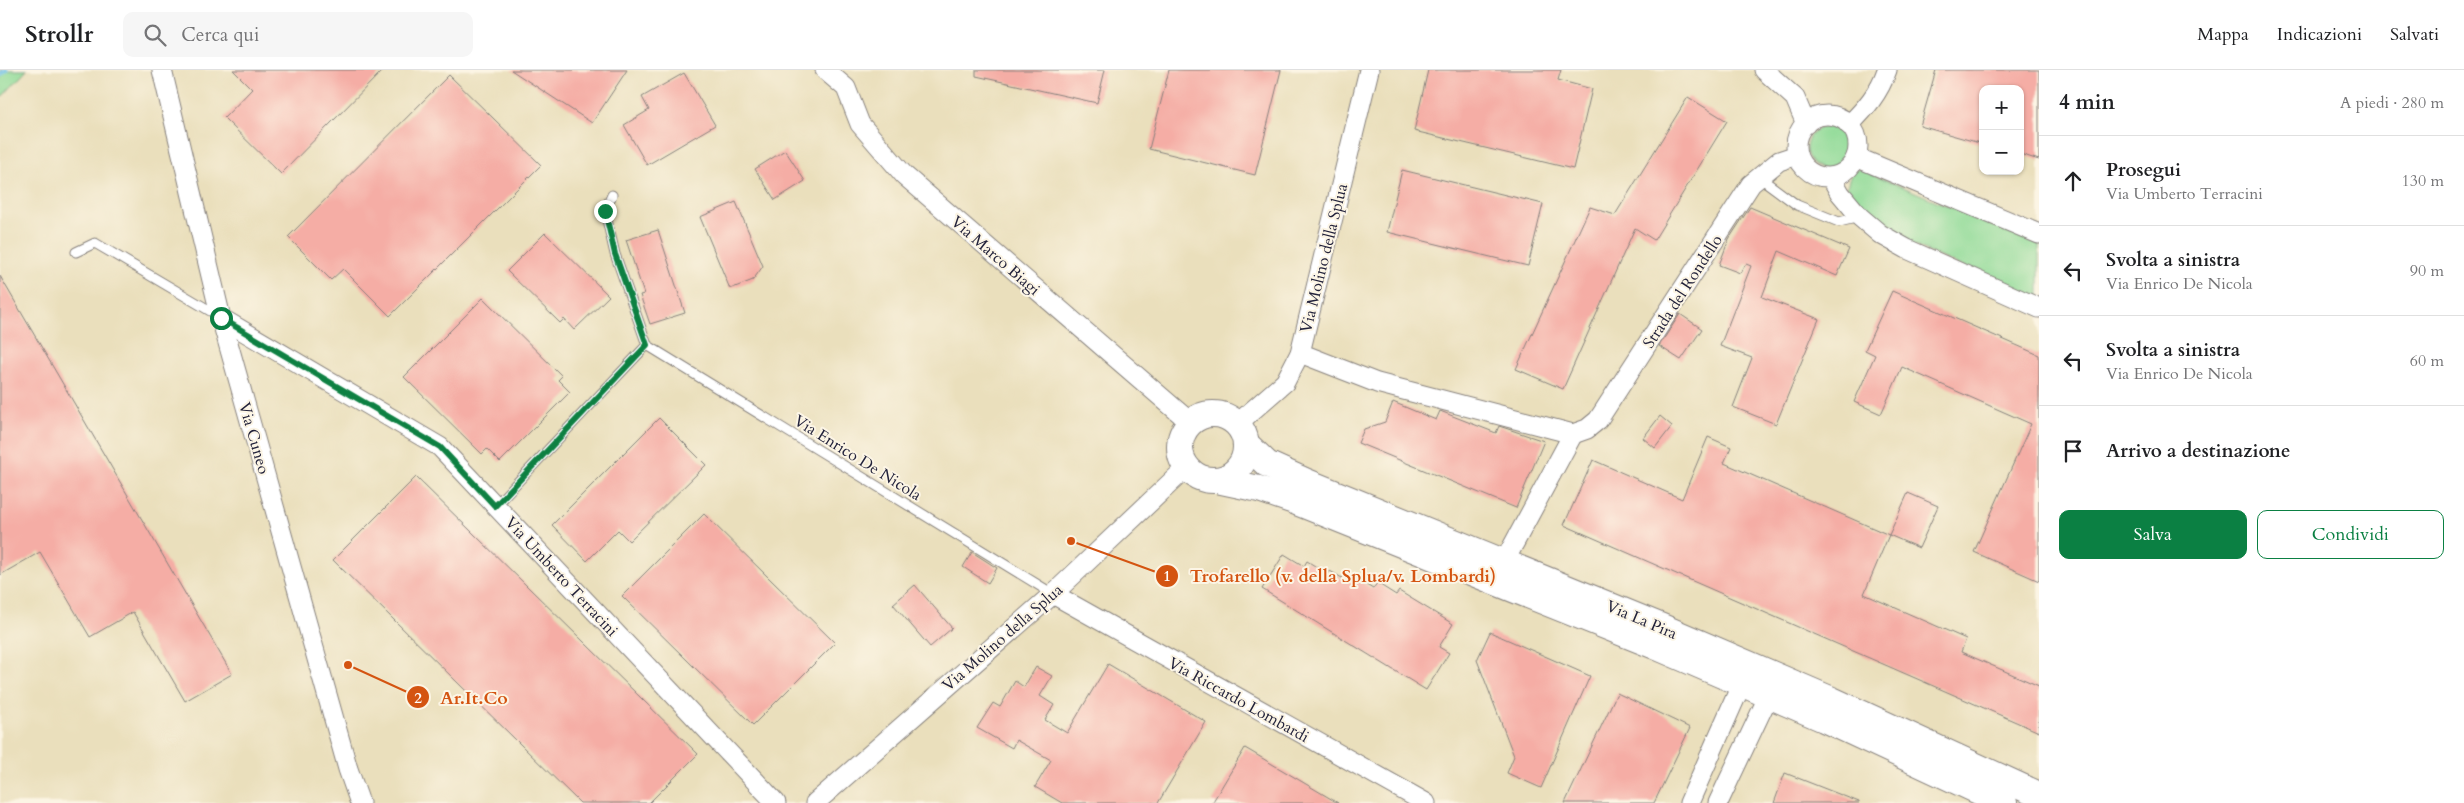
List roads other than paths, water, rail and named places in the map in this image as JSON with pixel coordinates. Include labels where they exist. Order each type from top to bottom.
[{"type":"street","name":"Via Cuneo","points":[[162,70],[221,318],[348,769],[360,803]]},
{"type":"street","name":"Via Marco Biagi","points":[[825,70],[848,79],[860,124],[904,175],[1190,422]]},
{"type":"street","name":"Via Molino della Splua","points":[[1242,434],[1285,382],[1300,353],[1368,70]]},
{"type":"street","points":[[1764,70],[1795,98],[1806,124]]},
{"type":"street","points":[[1849,125],[1868,107],[1879,91],[1887,70]]},
{"type":"street","points":[[1824,116],[1833,116],[1849,125],[1857,140],[1856,157],[1846,170],[1831,177],[1814,174],[1801,163],[1797,155],[1797,138],[1806,124],[1824,116]]},
{"type":"street","name":"Strada del Rondello","points":[[1573,434],[1587,430],[1598,420],[1751,184],[1779,160],[1797,155]]},
{"type":"street","points":[[1856,157],[2039,234]]},
{"type":"street","points":[[1831,177],[1840,193],[1860,217],[1880,234],[1907,249],[2039,308]]},
{"type":"street","name":"Via Umberto Terracini","points":[[221,318],[440,447],[776,803]]},
{"type":"street","points":[[1300,353],[1377,383],[1573,434],[1504,562]]},
{"type":"street","points":[[1214,414],[1229,418],[1242,434],[1242,464],[1226,478],[1205,480],[1195,476],[1186,468],[1179,450],[1180,440],[1190,422],[1199,416],[1214,414]]},
{"type":"street","name":"Via La Pira","points":[[1242,434],[1267,464],[1823,696],[2039,795]]},
{"type":"street","name":"Via Molino della Splua","points":[[815,803],[1053,594],[1186,468]]},
{"type":"street","name":"Via La Pira","points":[[1217,480],[1259,489],[1294,501],[1655,646],[1769,695],[2004,803]]},
{"type":"street","name":"Via Riccardo Lombardi","points":[[1053,594],[1426,803]]},
{"type":"street","points":[[1689,803],[1742,683]]},
{"type":"street","points":[[1699,781],[1720,797],[1769,695]]},
{"type":"lane","points":[[1759,176],[1797,205],[1839,222],[1860,217]]},
{"type":"lane","points":[[495,506],[647,345],[615,254],[605,211],[612,195]]},
{"type":"lane","points":[[76,252],[95,244],[221,318]]},
{"type":"lane","name":"Via Enrico De Nicola","points":[[647,345],[1053,594]]},
{"type":"waterway","points":[[0,75],[6,70]]},
{"type":"place","name":"Trofarello (v. della Splua/v. Lombardi)","points":[[1071,541]]},
{"type":"place","name":"Ar.It.Co","points":[[348,665]]}]
